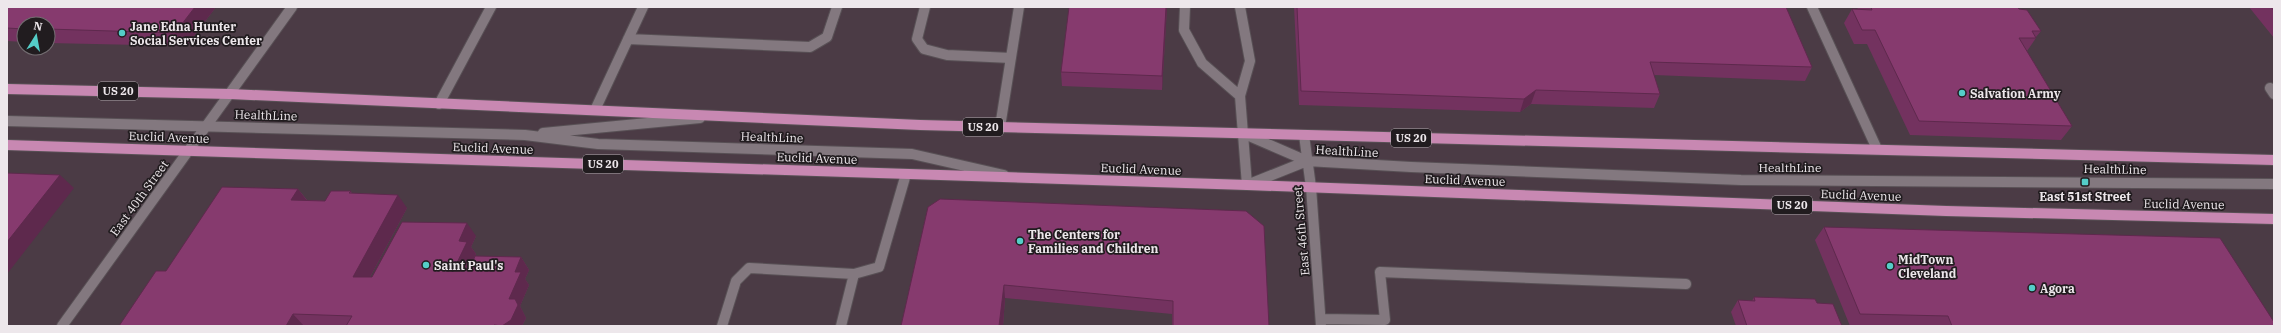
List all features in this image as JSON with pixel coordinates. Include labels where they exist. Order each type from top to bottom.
[{"type":"main road","name":"US 20","points":[[7,89],[230,94],[1000,127],[2274,160]]},
{"type":"main road","name":"Euclid Avenue","points":[[7,145],[1017,178],[1247,184],[1311,188],[1938,210],[2274,219]]},
{"type":"street","name":"East 40th Street","points":[[62,326],[190,151],[292,7]]},
{"type":"street","points":[[439,104],[491,7]]},
{"type":"street","points":[[595,110],[643,7]]},
{"type":"street","points":[[628,39],[810,47],[823,43],[829,34],[837,7]]},
{"type":"street","points":[[924,7],[917,39],[924,49],[947,55],[1011,58]]},
{"type":"street","points":[[1000,127],[1019,7]]},
{"type":"street","points":[[1185,7],[1184,30],[1202,63],[1240,96]]},
{"type":"street","points":[[1240,7],[1250,62],[1240,96],[1247,184]]},
{"type":"street","points":[[1812,7],[1877,149]]},
{"type":"street","name":"HealthLine","points":[[525,135],[725,116]]},
{"type":"street","name":"HealthLine","points":[[7,120],[207,127],[525,135],[598,144],[912,154],[1017,178]]},
{"type":"street","name":"HealthLine","points":[[1242,133],[1307,162],[1741,180],[2274,184]]},
{"type":"street","name":"East 46th Street","points":[[1304,135],[1311,188],[1321,322]]},
{"type":"street","name":"HealthLine","points":[[1247,184],[1307,162]]},
{"type":"street","points":[[722,326],[736,281],[749,268],[854,274],[879,267],[906,174]]},
{"type":"street","points":[[1321,322],[1385,320],[1380,272],[1686,284]]},
{"type":"street","points":[[841,326],[854,274]]},
{"type":"shaded area","points":[[7,7],[2274,7],[2274,326],[7,326]]},
{"type":"building","points":[[7,7],[195,7],[175,33],[56,29],[56,16],[16,16],[16,29],[7,28]]},
{"type":"building","points":[[1069,7],[1166,7],[1162,76],[1061,72]]},
{"type":"building","points":[[1297,7],[1786,7],[1812,67],[1650,62],[1660,94],[1536,90],[1524,99],[1301,91]]},
{"type":"building","name":"Salvation Army","points":[[1871,7],[2017,7],[2019,9],[2027,10],[2041,31],[2032,31],[2036,38],[2019,38],[2072,126],[1919,121],[1875,30],[1862,30],[1852,9],[1872,10]]},
{"type":"building","points":[[7,173],[60,175],[7,242]]},
{"type":"building","points":[[222,187],[298,189],[291,200],[325,201],[331,191],[398,195],[353,277],[372,277],[402,222],[467,223],[459,241],[467,242],[454,269],[470,269],[475,256],[521,257],[515,272],[521,272],[509,299],[515,299],[518,305],[511,320],[502,326],[346,326],[352,316],[293,314],[286,326],[119,326],[156,271],[166,271]]},
{"type":"building","points":[[940,199],[1246,211],[1264,226],[1269,326],[1173,326],[1173,301],[1004,285],[999,326],[901,326],[928,207]]},
{"type":"building","name":"Agora","points":[[1824,227],[2220,238],[2274,322],[2274,326],[1952,326],[1948,316],[1860,314]]},
{"type":"building","points":[[1754,297],[1815,299],[1817,303],[1833,304],[1842,326],[1747,326],[1738,300],[1755,301]]},
{"type":"place","name":"Jane Edna Hunter Social Services Center","points":[[122,33]]},
{"type":"place","name":"Salvation Army","points":[[1962,93]]},
{"type":"place","name":"East 51st Street","points":[[2085,182]]},
{"type":"place","name":"The Centers for Families and Children","points":[[1020,241]]},
{"type":"place","name":"Saint Paul's","points":[[426,265]]},
{"type":"place","name":"MidTown Cleveland","points":[[1890,266]]},
{"type":"place","name":"Agora","points":[[2032,288]]}]
